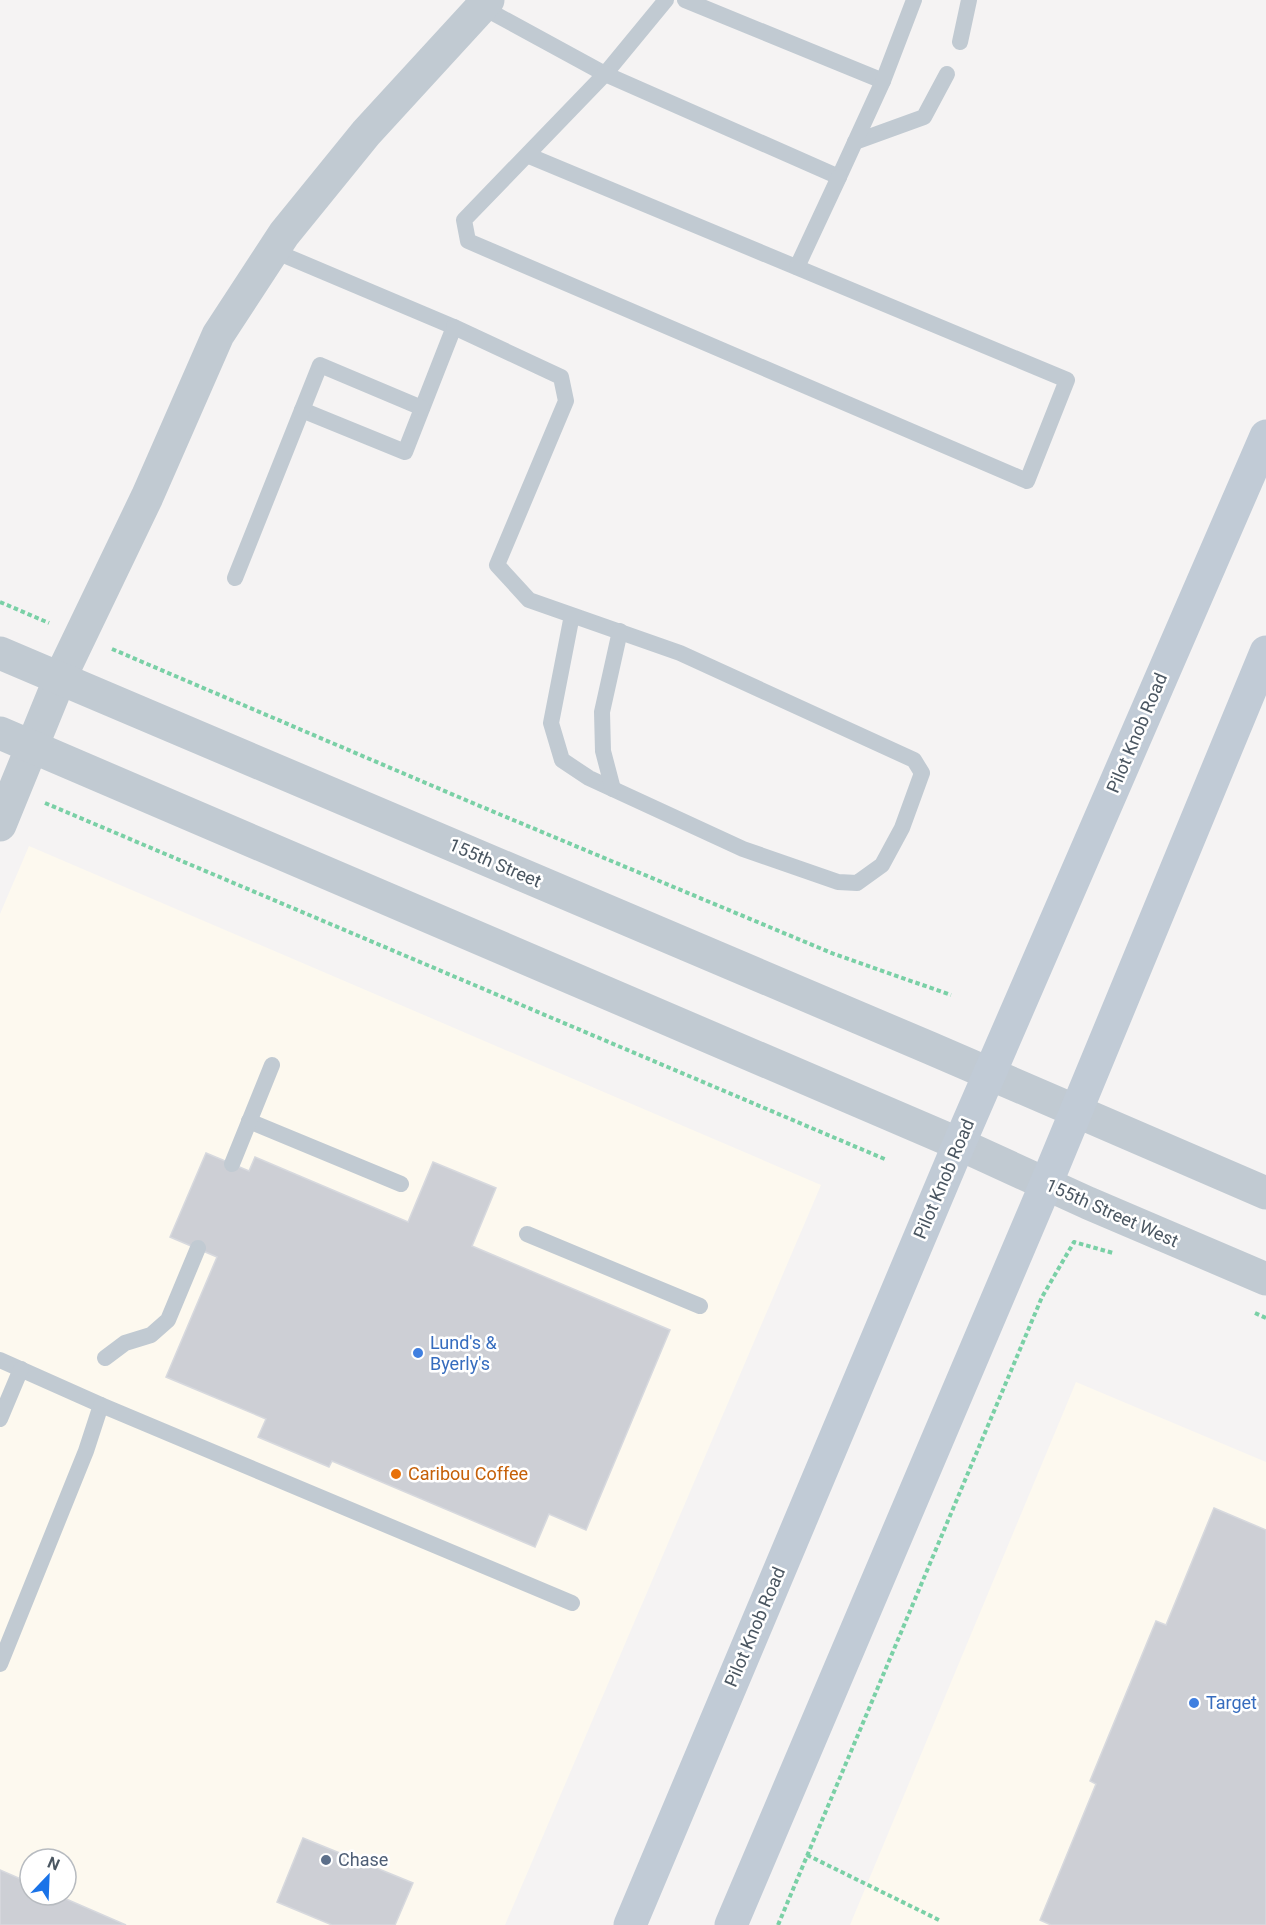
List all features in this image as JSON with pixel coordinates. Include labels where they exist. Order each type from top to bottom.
[{"type":"main road","name":"Pilot Knob Road","points":[[630,1925],[959,1144],[1266,436]]},
{"type":"main road","points":[[731,1925],[1076,1113],[1266,652]]},
{"type":"street","points":[[0,825],[60,678],[147,497],[218,335],[284,234],[366,133],[485,3]]},
{"type":"street","name":"155th Street","points":[[0,653],[989,1074]]},
{"type":"street","points":[[0,733],[959,1144]]},
{"type":"street","points":[[989,1074],[1266,1193]]},
{"type":"street","name":"155th Street West","points":[[959,1144],[1266,1279]]},
{"type":"lane","points":[[527,155],[1067,380],[1027,481],[468,241],[464,220],[604,74],[666,0]]},
{"type":"lane","points":[[686,0],[883,81]]},
{"type":"lane","points":[[797,267],[883,81],[914,0]]},
{"type":"lane","points":[[960,42],[969,0]]},
{"type":"lane","points":[[485,3],[604,74],[839,177]]},
{"type":"lane","points":[[855,142],[924,117],[947,74]]},
{"type":"lane","points":[[274,251],[454,327],[561,377],[566,401],[496,565],[529,600],[680,652],[914,760],[922,773],[902,828],[882,865],[857,883],[838,882],[742,849],[589,778],[562,760],[551,723],[572,615]]},
{"type":"lane","points":[[302,410],[405,452],[454,327]]},
{"type":"lane","points":[[235,578],[320,365],[422,408]]},
{"type":"lane","points":[[613,789],[603,751],[602,712],[620,631]]},
{"type":"lane","points":[[232,1164],[272,1065]]},
{"type":"lane","points":[[249,1121],[401,1184]]},
{"type":"lane","points":[[527,1234],[700,1306]]},
{"type":"lane","points":[[105,1358],[125,1343],[151,1335],[168,1320],[198,1248]]},
{"type":"lane","points":[[0,1360],[101,1405],[572,1603]]},
{"type":"lane","points":[[0,1419],[21,1369]]},
{"type":"lane","points":[[0,1664],[86,1451],[101,1405]]},
{"type":"path","points":[[0,602],[823,949],[951,995]]},
{"type":"path","points":[[15,790],[887,1160]]},
{"type":"path","points":[[778,1925],[1042,1297],[1074,1242]]},
{"type":"path","points":[[807,1855],[939,1920]]},
{"type":"shaded area","points":[[29,846],[821,1185],[505,1925],[0,1925],[0,914]]},
{"type":"shaded area","points":[[1076,1382],[1266,1462],[1266,1925],[850,1925]]},
{"type":"building","name":"Lund's & Byerly's","points":[[206,1153],[249,1171],[255,1157],[408,1222],[433,1162],[496,1188],[472,1246],[670,1330],[586,1530],[549,1514],[535,1547],[332,1461],[329,1467],[258,1437],[266,1419],[166,1377],[217,1257],[170,1237]]},
{"type":"building","name":"Target","points":[[1214,1508],[1266,1530],[1266,1925],[1051,1925],[1040,1920],[1096,1784],[1090,1781],[1156,1621],[1166,1625]]},
{"type":"building","name":"Chase","points":[[303,1838],[413,1883],[395,1925],[332,1925],[277,1902]]},
{"type":"building","points":[[0,1870],[18,1878],[18,1907],[78,1907],[78,1904],[126,1925],[0,1925]]},
{"type":"place","name":"Lund's & Byerly's","points":[[418,1353]]},
{"type":"place","name":"Caribou Coffee","points":[[396,1474]]},
{"type":"place","name":"Target","points":[[1194,1703]]},
{"type":"place","name":"Chase","points":[[326,1860]]}]
